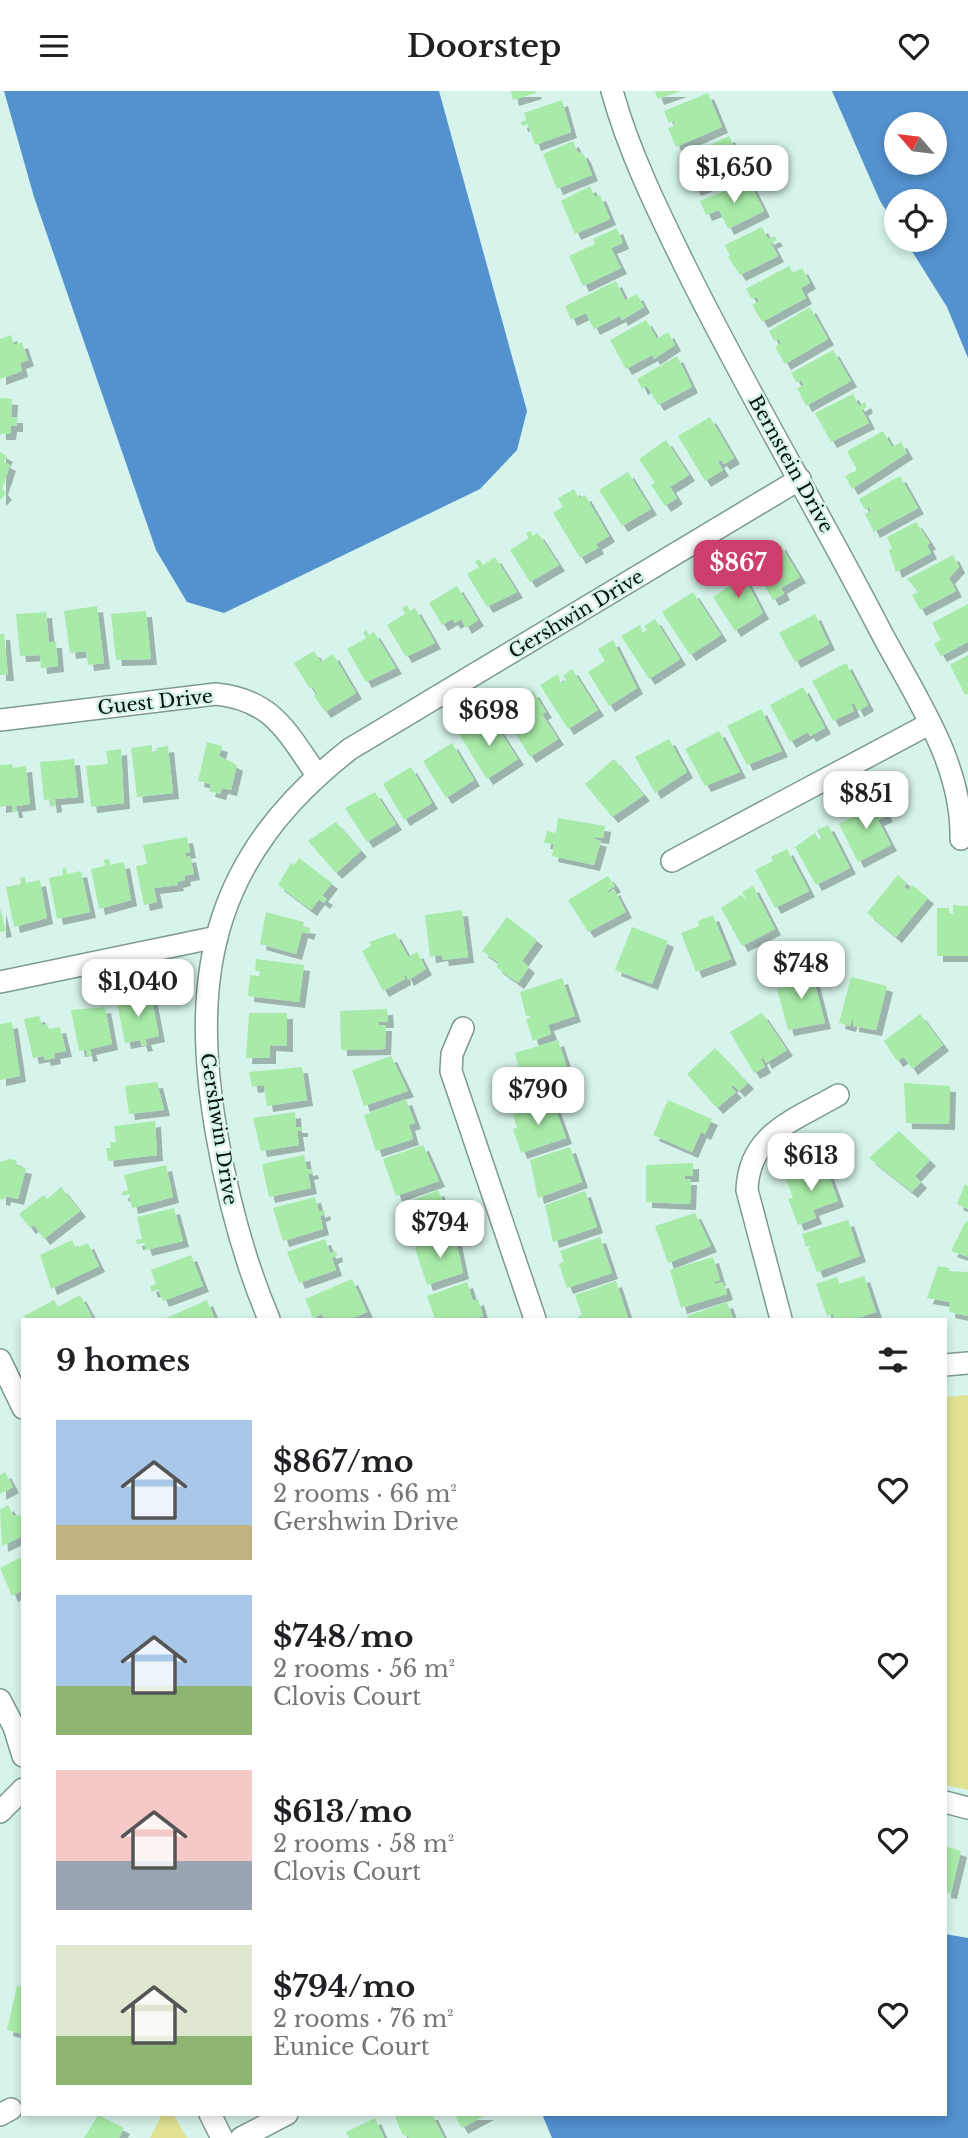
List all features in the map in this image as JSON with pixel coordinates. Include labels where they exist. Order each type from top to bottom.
[{"type":"street","name":"Bernstein Drive","points":[[612,91],[621,122],[649,191],[709,315],[800,479],[929,724],[957,789],[961,839]]},
{"type":"street","name":"Gershwin Drive","points":[[269,1318],[237,1231],[211,1103],[205,1042],[206,1001],[217,937],[243,868],[264,833],[317,775],[351,749],[800,479]]},
{"type":"street","name":"Guest Drive","points":[[0,720],[216,694],[236,696],[255,703],[275,717],[317,775]]},
{"type":"street","points":[[672,861],[929,724]]},
{"type":"street","points":[[0,982],[217,937]]},
{"type":"street","points":[[463,1028],[452,1054],[451,1071],[536,1318]]},
{"type":"street","points":[[781,1318],[747,1190],[747,1176],[752,1159],[771,1133],[838,1095]]},
{"type":"street","points":[[0,1360],[21,1404]]},
{"type":"street","points":[[947,1365],[968,1363]]},
{"type":"street","points":[[0,1700],[14,1727],[21,1750]]},
{"type":"street","points":[[0,1812],[21,1791]]},
{"type":"street","points":[[947,1803],[968,1808]]},
{"type":"street","points":[[211,2116],[222,2138]]},
{"type":"street","points":[[240,2138],[283,2116]]},
{"type":"green space","points":[[968,1395],[968,1790],[947,1785],[947,1397]]},
{"type":"green space","points":[[161,2116],[174,2116],[187,2138],[150,2138]]},
{"type":"water","points":[[4,91],[439,91],[527,411],[517,450],[480,489],[224,613],[187,602],[156,550],[34,197]]},
{"type":"water","points":[[832,91],[968,91],[968,358],[947,307],[913,252],[947,252],[947,189],[884,189],[884,207]]},
{"type":"water","points":[[947,1934],[968,1938],[968,2138],[552,2138],[543,2116],[947,2116]]},
{"type":"building","points":[[511,91],[535,91],[536,93],[513,100]]},
{"type":"building","points":[[655,91],[681,91],[658,99]]},
{"type":"building","points":[[708,93],[722,127],[676,147],[668,128],[675,125],[673,121],[669,123],[664,111]]},
{"type":"building","points":[[562,100],[571,132],[535,145],[528,124],[522,126],[521,122],[526,120],[524,113]]},
{"type":"building","points":[[729,136],[745,170],[695,190],[683,163],[699,156],[697,151]]},
{"type":"building","points":[[573,141],[578,153],[582,152],[585,157],[592,175],[557,189],[543,154]]},
{"type":"building","points":[[749,181],[764,211],[728,229],[719,210],[706,215],[700,201]]},
{"type":"building","points":[[590,186],[595,197],[600,195],[610,219],[575,234],[561,201]]},
{"type":"building","points":[[762,227],[768,239],[774,236],[777,240],[771,243],[778,256],[740,275],[728,257],[730,256],[725,245]]},
{"type":"building","points":[[617,228],[623,243],[611,248],[621,268],[583,286],[569,256],[595,244],[593,239]]},
{"type":"building","points":[[789,266],[793,273],[802,268],[810,283],[801,288],[806,298],[762,322],[752,305],[759,301],[757,297],[752,299],[746,289]]},
{"type":"building","points":[[616,281],[625,300],[637,294],[644,307],[622,320],[620,316],[594,329],[586,313],[571,320],[565,306]]},
{"type":"building","points":[[810,307],[828,339],[785,364],[775,347],[781,343],[779,339],[774,341],[769,331]]},
{"type":"building","points":[[646,320],[657,339],[668,332],[675,345],[654,359],[652,355],[626,369],[610,340]]},
{"type":"building","points":[[11,335],[14,345],[22,342],[28,360],[20,363],[22,371],[0,379],[0,339]]},
{"type":"building","points":[[833,350],[851,381],[806,406],[797,388],[804,385],[801,380],[797,383],[791,373]]},
{"type":"building","points":[[677,356],[692,387],[658,405],[647,386],[642,389],[637,379]]},
{"type":"building","points":[[853,394],[859,406],[865,402],[867,407],[862,410],[869,423],[831,442],[815,413]]},
{"type":"building","points":[[0,398],[12,399],[11,417],[17,417],[17,426],[11,426],[10,434],[0,434]]},
{"type":"building","points":[[710,417],[734,458],[724,464],[721,460],[718,462],[723,470],[705,481],[678,436]]},
{"type":"building","points":[[883,431],[892,447],[901,442],[907,453],[852,489],[845,476],[857,470],[847,451]]},
{"type":"building","points":[[666,440],[689,475],[670,487],[677,498],[665,506],[651,485],[655,483],[639,459]]},
{"type":"building","points":[[0,452],[7,456],[4,462],[10,465],[2,489],[6,494],[0,500]]},
{"type":"building","points":[[628,472],[651,509],[622,526],[599,490]]},
{"type":"building","points":[[900,476],[918,508],[874,532],[865,514],[871,511],[869,507],[865,510],[859,499]]},
{"type":"building","points":[[574,489],[579,498],[585,495],[609,536],[596,544],[598,548],[580,558],[553,513],[563,507],[558,498]]},
{"type":"building","points":[[916,522],[930,543],[927,545],[931,553],[896,572],[889,550],[892,548],[887,537]]},
{"type":"building","points":[[530,531],[533,536],[538,533],[559,565],[530,582],[510,550],[529,538],[526,533]]},
{"type":"building","points":[[780,544],[800,577],[781,588],[784,594],[773,600],[749,560]]},
{"type":"building","points":[[953,555],[959,567],[949,578],[956,591],[920,610],[912,595],[918,592],[907,579]]},
{"type":"building","points":[[495,557],[517,592],[487,607],[467,574],[479,567],[475,562],[479,559],[483,565]]},
{"type":"building","points":[[738,565],[763,613],[735,631],[713,597],[731,585],[724,574]]},
{"type":"building","points":[[457,586],[478,620],[466,628],[461,619],[455,623],[452,619],[442,625],[429,603]]},
{"type":"building","points":[[693,592],[721,635],[690,655],[662,612]]},
{"type":"building","points":[[968,604],[968,642],[941,656],[934,644],[941,640],[932,623]]},
{"type":"building","points":[[407,605],[410,611],[415,608],[435,643],[406,657],[387,625],[405,614],[402,608]]},
{"type":"building","points":[[97,606],[104,663],[88,665],[86,651],[70,653],[64,611]]},
{"type":"building","points":[[146,611],[151,659],[116,660],[111,614]]},
{"type":"building","points":[[46,612],[49,642],[56,642],[58,666],[41,668],[40,655],[20,656],[16,614]]},
{"type":"building","points":[[815,614],[829,644],[795,662],[779,633]]},
{"type":"building","points":[[655,619],[680,659],[649,679],[621,636],[640,625],[643,633],[647,630],[644,626]]},
{"type":"building","points":[[366,630],[369,635],[374,632],[396,668],[366,682],[347,649],[366,638],[363,633]]},
{"type":"building","points":[[0,634],[4,634],[8,675],[0,675]]},
{"type":"building","points":[[613,640],[637,688],[609,706],[588,672],[605,661],[598,649]]},
{"type":"building","points":[[314,651],[321,662],[333,654],[356,693],[325,712],[314,696],[317,694],[313,687],[310,689],[294,663]]},
{"type":"building","points":[[968,655],[968,694],[965,695],[950,665]]},
{"type":"building","points":[[846,663],[868,705],[858,711],[854,703],[851,704],[854,711],[833,721],[812,681]]},
{"type":"building","points":[[572,669],[598,710],[568,729],[540,685],[558,674],[561,683],[566,680],[563,676]]},
{"type":"building","points":[[803,687],[825,728],[810,736],[808,732],[790,742],[770,705]]},
{"type":"building","points":[[533,691],[546,712],[542,714],[558,739],[530,757],[508,721],[526,710],[519,699]]},
{"type":"building","points":[[761,709],[782,751],[747,765],[727,726]]},
{"type":"building","points":[[492,719],[518,759],[487,779],[459,734],[477,722],[481,732],[485,730],[482,725]]},
{"type":"building","points":[[719,731],[740,772],[705,786],[685,749]]},
{"type":"building","points":[[669,739],[687,772],[655,793],[635,757]]},
{"type":"building","points":[[207,742],[222,746],[219,756],[237,765],[231,790],[222,788],[220,794],[209,791],[211,784],[198,781]]},
{"type":"building","points":[[452,743],[474,780],[446,798],[423,761]]},
{"type":"building","points":[[152,745],[152,753],[157,752],[156,748],[168,746],[173,793],[137,797],[131,748]]},
{"type":"building","points":[[121,749],[124,803],[91,807],[86,766],[108,764],[106,751]]},
{"type":"building","points":[[74,759],[78,797],[55,799],[56,806],[51,807],[50,799],[44,800],[40,762]]},
{"type":"building","points":[[614,759],[644,795],[612,817],[585,784]]},
{"type":"building","points":[[12,764],[13,768],[26,766],[30,804],[16,806],[17,812],[13,812],[12,805],[0,807],[0,765]]},
{"type":"building","points":[[411,767],[432,803],[404,820],[383,784]]},
{"type":"building","points":[[375,792],[396,824],[367,842],[345,808]]},
{"type":"building","points":[[878,799],[887,816],[878,820],[891,845],[858,862],[839,824],[856,815],[854,811]]},
{"type":"building","points":[[558,818],[605,826],[603,838],[594,839],[601,841],[594,865],[552,856],[554,844],[544,843],[547,831],[556,833]]},
{"type":"building","points":[[336,822],[361,851],[336,873],[308,841]]},
{"type":"building","points":[[828,825],[850,868],[816,885],[795,847],[815,833],[819,840],[821,838],[817,830]]},
{"type":"building","points":[[187,837],[190,852],[185,853],[186,857],[190,856],[194,874],[184,876],[185,880],[177,882],[178,885],[154,888],[157,902],[144,905],[136,866],[147,864],[143,845]]},
{"type":"building","points":[[787,849],[809,891],[775,908],[755,870],[773,861],[771,857]]},
{"type":"building","points":[[299,858],[332,883],[322,896],[327,899],[324,903],[319,899],[311,910],[278,885],[291,863],[294,865]]},
{"type":"building","points":[[109,859],[110,865],[124,862],[131,900],[99,909],[91,869],[105,866],[104,860]]},
{"type":"building","points":[[66,868],[67,874],[81,871],[90,912],[57,919],[49,878],[63,875],[62,869]]},
{"type":"building","points":[[898,875],[907,883],[904,887],[908,890],[912,885],[928,898],[896,937],[867,913]]},
{"type":"building","points":[[608,876],[615,886],[607,891],[608,893],[614,889],[626,912],[588,932],[568,900]]},
{"type":"building","points":[[25,877],[26,883],[40,880],[47,918],[14,927],[6,887],[21,884],[20,878]]},
{"type":"building","points":[[753,886],[775,929],[742,946],[721,908],[741,895],[746,900],[742,892]]},
{"type":"building","points":[[953,905],[968,906],[968,956],[937,956],[937,908],[949,908],[949,913],[953,914]]},
{"type":"building","points":[[0,908],[6,931],[0,932]]},
{"type":"building","points":[[462,910],[468,957],[443,960],[442,955],[430,957],[425,915]]},
{"type":"building","points":[[266,912],[304,922],[303,927],[310,928],[308,934],[302,932],[296,954],[260,944]]},
{"type":"building","points":[[713,915],[731,959],[696,972],[681,933],[699,926],[698,921]]},
{"type":"building","points":[[507,917],[537,940],[522,961],[529,967],[518,983],[496,967],[499,963],[482,951]]},
{"type":"building","points":[[632,927],[668,941],[652,984],[615,970]]},
{"type":"building","points":[[395,933],[408,957],[417,952],[426,969],[408,980],[404,972],[405,979],[383,991],[362,951],[371,946],[369,942]]},
{"type":"building","points":[[256,959],[304,965],[299,1002],[248,996],[250,975],[259,976],[260,971],[255,971]]},
{"type":"building","points":[[811,969],[825,1023],[788,1030],[777,989],[788,986],[786,976]]},
{"type":"building","points":[[851,977],[887,986],[876,1030],[853,1026],[853,1017],[850,1026],[839,1023]]},
{"type":"building","points":[[562,978],[575,1016],[548,1025],[551,1034],[533,1041],[526,1019],[534,1016],[526,1016],[520,992]]},
{"type":"building","points":[[151,995],[159,1036],[145,1039],[147,1045],[142,1046],[140,1040],[125,1043],[117,1003],[126,1001],[125,998]]},
{"type":"building","points":[[105,1007],[112,1044],[90,1049],[92,1055],[87,1056],[86,1050],[79,1051],[71,1010]]},
{"type":"building","points":[[387,1009],[388,1022],[379,1022],[379,1025],[386,1025],[385,1049],[341,1050],[340,1011]]},
{"type":"building","points":[[249,1013],[287,1013],[287,1046],[270,1045],[270,1058],[246,1058]]},
{"type":"building","points":[[762,1013],[787,1050],[766,1063],[763,1057],[761,1059],[765,1067],[754,1073],[730,1032]]},
{"type":"building","points":[[920,1014],[943,1045],[912,1069],[904,1057],[897,1061],[884,1041]]},
{"type":"building","points":[[39,1016],[42,1025],[47,1024],[49,1029],[60,1027],[66,1051],[54,1053],[55,1058],[33,1058],[24,1019]]},
{"type":"building","points":[[12,1022],[20,1076],[0,1080],[0,1024]]},
{"type":"building","points":[[558,1040],[570,1077],[544,1085],[547,1095],[527,1101],[521,1080],[529,1077],[521,1077],[515,1053]]},
{"type":"building","points":[[715,1048],[748,1083],[739,1091],[733,1085],[731,1087],[736,1092],[717,1108],[687,1074]]},
{"type":"building","points":[[391,1056],[408,1091],[364,1106],[352,1070]]},
{"type":"building","points":[[302,1067],[307,1100],[267,1106],[264,1085],[252,1087],[249,1072]]},
{"type":"building","points":[[157,1082],[164,1110],[129,1114],[125,1086]]},
{"type":"building","points":[[904,1083],[950,1086],[949,1124],[906,1123]]},
{"type":"building","points":[[406,1099],[415,1123],[409,1125],[413,1139],[376,1151],[364,1115]]},
{"type":"building","points":[[668,1100],[712,1119],[705,1134],[701,1132],[692,1152],[653,1135]]},
{"type":"building","points":[[553,1101],[566,1138],[521,1153],[513,1129],[517,1128],[513,1115]]},
{"type":"building","points":[[295,1112],[296,1127],[302,1127],[302,1131],[297,1131],[299,1145],[261,1151],[253,1118]]},
{"type":"building","points":[[155,1121],[157,1155],[108,1161],[106,1148],[111,1148],[110,1142],[116,1142],[114,1126]]},
{"type":"building","points":[[899,1131],[930,1160],[915,1176],[921,1182],[912,1192],[869,1158]]},
{"type":"building","points":[[423,1145],[439,1181],[396,1196],[383,1159]]},
{"type":"building","points":[[570,1147],[582,1182],[538,1198],[530,1160]]},
{"type":"building","points":[[304,1155],[307,1170],[312,1169],[313,1173],[308,1174],[311,1188],[269,1197],[262,1164]]},
{"type":"building","points":[[16,1160],[17,1166],[26,1168],[18,1199],[5,1196],[4,1200],[0,1199],[0,1162]]},
{"type":"building","points":[[693,1163],[693,1176],[685,1176],[685,1179],[691,1179],[690,1204],[646,1202],[646,1165]]},
{"type":"building","points":[[166,1165],[173,1197],[132,1208],[129,1194],[123,1196],[122,1192],[128,1190],[124,1175]]},
{"type":"building","points":[[825,1165],[838,1201],[813,1210],[816,1218],[798,1225],[788,1199],[793,1198],[786,1179]]},
{"type":"building","points":[[965,1184],[968,1186],[968,1209],[957,1204]]},
{"type":"building","points":[[61,1187],[80,1211],[44,1239],[34,1225],[30,1228],[19,1214],[44,1195],[47,1199]]},
{"type":"building","points":[[438,1190],[448,1213],[442,1217],[451,1214],[455,1226],[410,1241],[398,1206]]},
{"type":"building","points":[[585,1191],[597,1227],[553,1242],[545,1205]]},
{"type":"building","points":[[315,1197],[319,1212],[324,1210],[325,1214],[320,1216],[323,1229],[283,1241],[273,1208]]},
{"type":"building","points":[[174,1208],[183,1241],[146,1250],[144,1243],[137,1244],[136,1240],[142,1239],[137,1217]]},
{"type":"building","points":[[695,1213],[711,1246],[668,1263],[655,1226]]},
{"type":"building","points":[[848,1220],[860,1256],[817,1272],[808,1248],[814,1244],[806,1247],[802,1234]]},
{"type":"building","points":[[966,1221],[968,1222],[968,1257],[951,1251]]},
{"type":"building","points":[[455,1235],[463,1273],[427,1285],[415,1248]]},
{"type":"building","points":[[600,1237],[612,1273],[567,1288],[559,1264],[564,1262],[560,1251]]},
{"type":"building","points":[[325,1239],[330,1253],[336,1251],[337,1256],[332,1258],[336,1270],[299,1283],[287,1252]]},
{"type":"building","points":[[72,1240],[76,1248],[88,1243],[99,1266],[51,1289],[40,1255]]},
{"type":"building","points":[[191,1255],[203,1286],[163,1301],[158,1289],[152,1292],[150,1286],[156,1284],[151,1270]]},
{"type":"building","points":[[713,1257],[720,1280],[714,1282],[723,1282],[727,1294],[681,1308],[670,1270]]},
{"type":"building","points":[[938,1266],[949,1268],[949,1271],[968,1272],[968,1316],[949,1312],[950,1302],[927,1298]]},
{"type":"building","points":[[864,1276],[876,1312],[858,1318],[834,1318],[833,1314],[827,1316],[816,1284],[837,1277],[839,1284]]},
{"type":"building","points":[[352,1279],[367,1312],[352,1318],[324,1318],[322,1314],[313,1318],[305,1299]]},
{"type":"building","points":[[616,1281],[628,1318],[579,1318],[582,1315],[575,1295]]},
{"type":"building","points":[[467,1282],[473,1301],[478,1299],[483,1316],[435,1318],[427,1296]]},
{"type":"building","points":[[80,1295],[92,1317],[24,1316],[54,1300],[58,1307]]},
{"type":"building","points":[[207,1300],[214,1317],[212,1318],[166,1318]]},
{"type":"building","points":[[727,1302],[733,1318],[688,1318],[687,1316]]},
{"type":"building","points":[[5,1472],[13,1487],[0,1494],[0,1475]]},
{"type":"building","points":[[8,1505],[13,1515],[21,1516],[21,1537],[2,1546],[0,1510]]},
{"type":"building","points":[[21,1557],[21,1591],[12,1596],[0,1568]]},
{"type":"building","points":[[947,1847],[961,1851],[951,1893],[947,1892]]},
{"type":"building","points":[[17,1986],[21,1987],[21,2034],[7,2030]]},
{"type":"building","points":[[97,2116],[124,2128],[119,2138],[84,2138]]},
{"type":"building","points":[[395,2116],[433,2116],[444,2138],[410,2138],[402,2134]]},
{"type":"building","points":[[455,2116],[484,2116],[462,2128]]},
{"type":"building","points":[[375,2118],[384,2138],[349,2138],[346,2132]]}]
